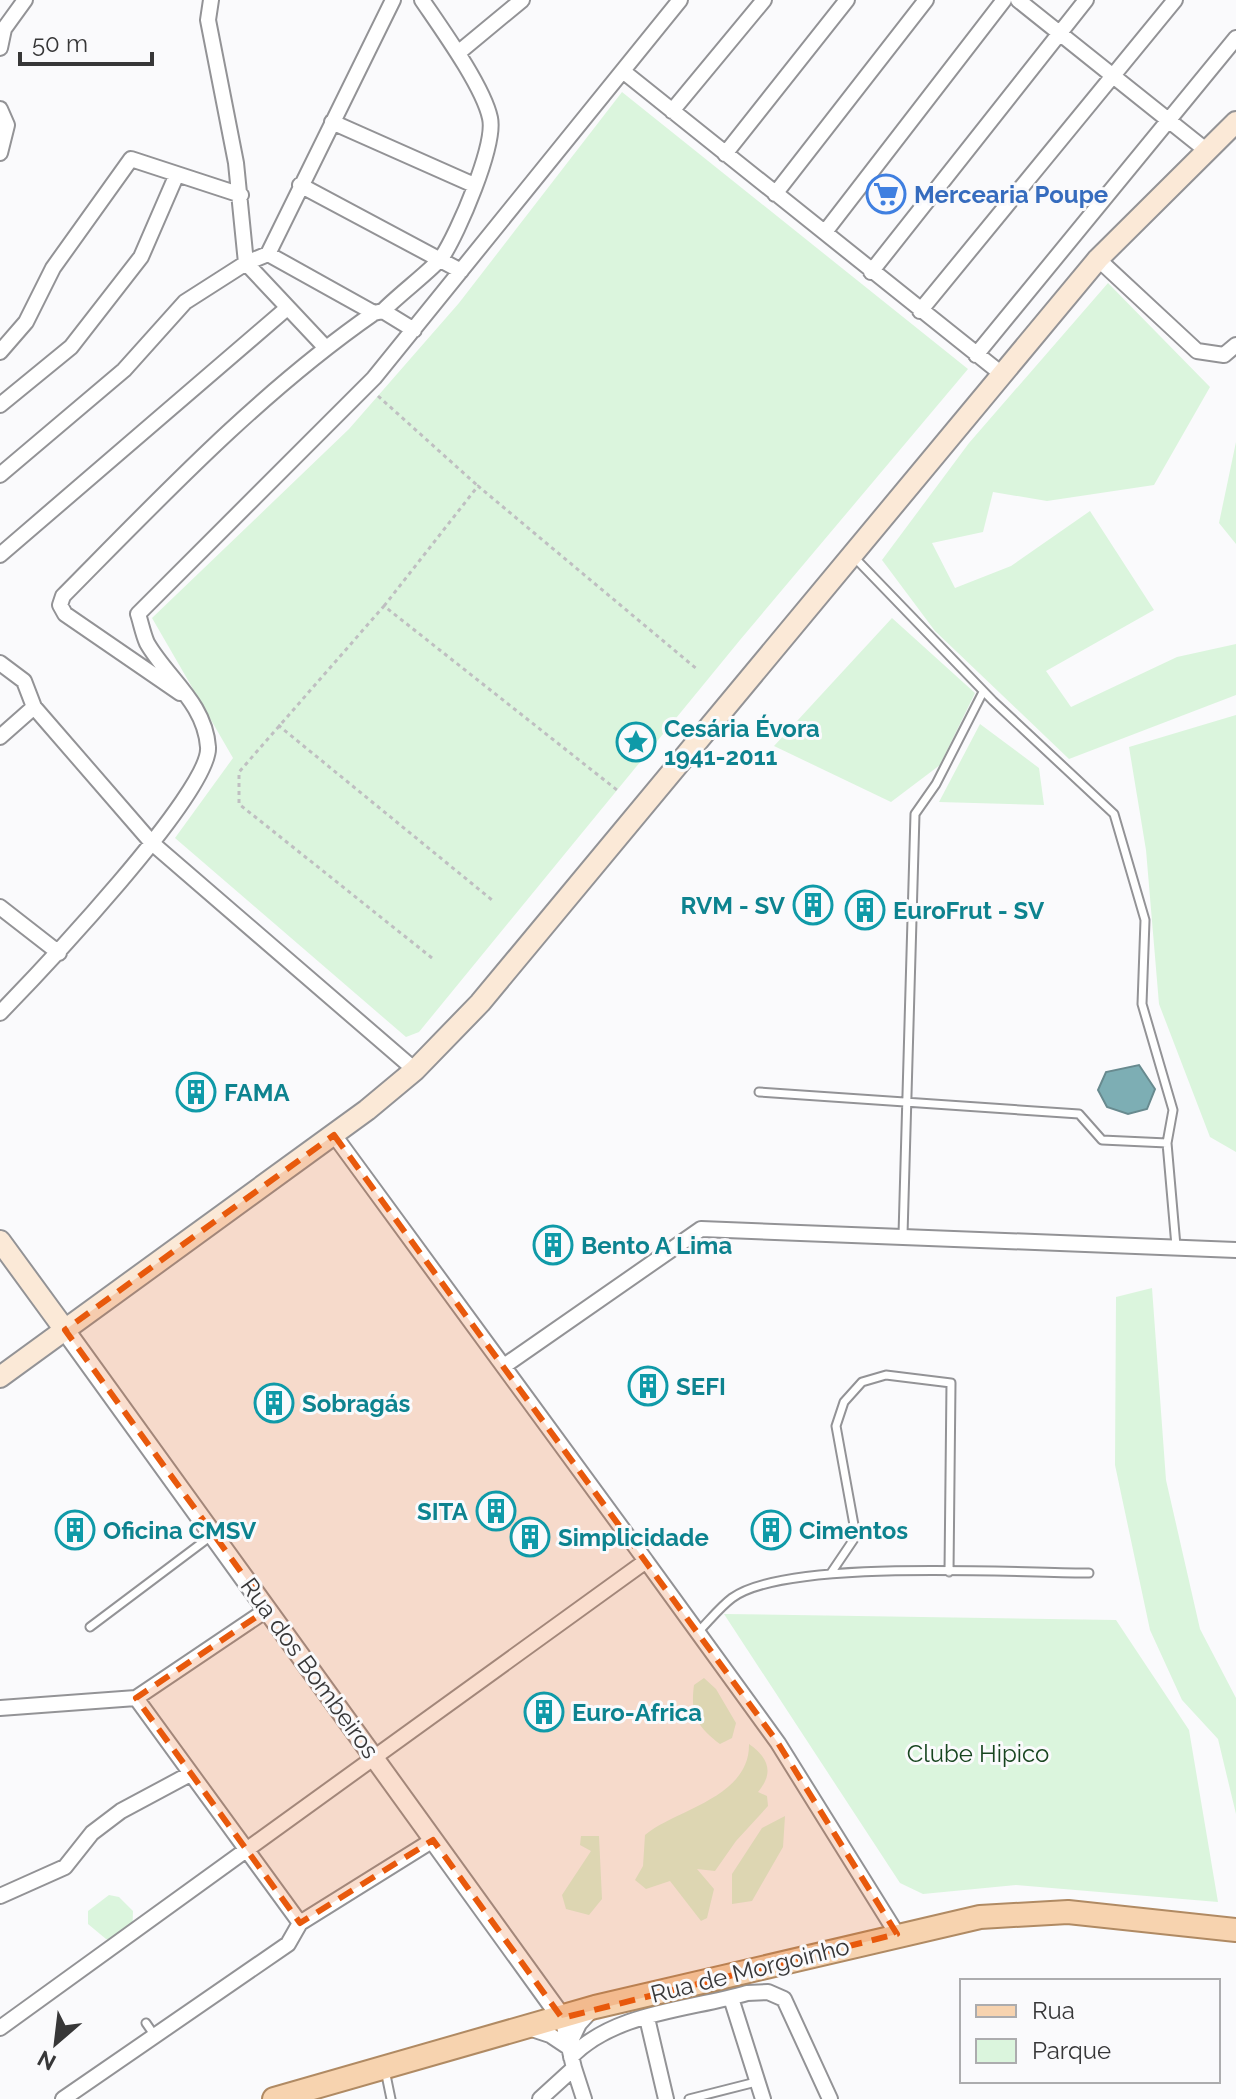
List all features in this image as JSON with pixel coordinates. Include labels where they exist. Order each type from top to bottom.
[{"type":"main road","points":[[0,1377],[334,1135],[415,1070],[480,1003],[854,557],[1098,259],[1236,122]]},
{"type":"main road","name":"Rua dos Bombeiros","points":[[0,1241],[65,1330]]},
{"type":"main road","name":"Rua de Morgoinho","points":[[274,2099],[595,2007],[980,1917],[1068,1912],[1236,1930]]},
{"type":"street","points":[[0,48],[4,29],[25,0]]},
{"type":"street","points":[[211,0],[208,20],[241,195],[246,263],[325,347]]},
{"type":"street","points":[[0,475],[124,370],[185,302],[246,263],[268,254],[393,0]]},
{"type":"street","points":[[458,53],[522,0]]},
{"type":"street","points":[[0,1013],[59,953],[152,843],[206,766],[208,748],[205,732],[191,700],[147,642],[138,614],[374,378],[680,0]]},
{"type":"street","points":[[672,111],[764,0]]},
{"type":"street","points":[[725,154],[847,0]]},
{"type":"street","points":[[775,194],[926,0]]},
{"type":"street","points":[[825,232],[1004,0]]},
{"type":"street","points":[[1018,0],[1207,151]]},
{"type":"street","points":[[871,272],[1086,0]]},
{"type":"street","points":[[920,311],[1175,0]]},
{"type":"street","points":[[191,700],[65,614],[60,605],[63,596],[158,500],[325,347],[379,312],[441,258],[485,160],[490,117],[428,2]]},
{"type":"street","points":[[976,355],[1236,38]]},
{"type":"street","points":[[624,72],[1003,375]]},
{"type":"street","points":[[0,109],[7,125],[0,153]]},
{"type":"street","points":[[332,122],[474,185]]},
{"type":"street","points":[[0,352],[26,322],[53,268],[127,163],[136,158],[241,195]]},
{"type":"street","points":[[0,405],[71,347],[141,257],[177,174]]},
{"type":"street","points":[[300,185],[461,271]]},
{"type":"street","points":[[268,254],[414,330]]},
{"type":"street","points":[[1098,259],[1197,351],[1224,355],[1236,345]]},
{"type":"street","points":[[0,555],[286,309]]},
{"type":"street","points":[[0,663],[24,681],[34,707],[152,843],[415,1070]]},
{"type":"street","points":[[0,737],[34,707]]},
{"type":"street","points":[[0,907],[59,953]]},
{"type":"street","points":[[334,1135],[778,1743],[897,1934]]},
{"type":"street","points":[[504,1366],[701,1229],[1236,1250]]},
{"type":"street","name":"Rua dos Bombeiros","points":[[65,1330],[562,2018]]},
{"type":"street","points":[[0,2028],[100,1962],[245,1851],[646,1561]]},
{"type":"street","points":[[0,1708],[136,1698],[268,1609]]},
{"type":"street","points":[[136,1698],[300,1923]]},
{"type":"street","points":[[0,1896],[65,1867],[92,1833],[121,1811],[190,1774]]},
{"type":"street","points":[[63,2099],[150,2030],[288,1944],[300,1923],[433,1840]]},
{"type":"street","points":[[540,2099],[586,2041],[608,2029],[731,1998],[768,1992],[784,1999],[830,2099]]},
{"type":"street","points":[[731,1998],[763,2099]]},
{"type":"street","points":[[571,2057],[579,2024],[595,2007]]},
{"type":"street","points":[[562,2018],[584,2099]]},
{"type":"street","points":[[647,2018],[666,2099]]},
{"type":"street","points":[[525,2027],[550,2035],[571,2057]]},
{"type":"lane","points":[[854,557],[983,692],[1114,814],[1145,920],[1142,1004],[1173,1110],[1167,1143],[1177,1249]]},
{"type":"lane","points":[[903,1235],[915,814],[936,784],[983,692]]},
{"type":"lane","points":[[759,1092],[1079,1114],[1102,1140],[1167,1143]]},
{"type":"lane","points":[[831,1573],[856,1536],[836,1426],[844,1402],[862,1382],[886,1375],[951,1383],[949,1572]]},
{"type":"lane","points":[[90,1627],[213,1535]]},
{"type":"lane","points":[[698,1632],[734,1597],[771,1582],[831,1573],[1089,1573]]},
{"type":"lane","points":[[384,2065],[391,2099]]},
{"type":"lane","points":[[689,2099],[756,2082]]},
{"type":"path","points":[[378,396],[478,486],[698,670]]},
{"type":"path","points":[[432,958],[239,804],[239,772],[384,606],[478,486]]},
{"type":"path","points":[[384,606],[617,790]]},
{"type":"path","points":[[277,725],[492,900]]},
{"type":"highlighted area","points":[[334,1135],[778,1743],[897,1934],[562,2018],[433,1840],[300,1923],[136,1698],[268,1609],[65,1330]]},
{"type":"green space","points":[[622,92],[968,369],[740,640],[419,1032],[406,1037],[175,838],[233,758],[152,618],[349,429],[459,303]]},
{"type":"green space","points":[[1108,283],[1210,387],[1154,485],[1047,501],[993,492],[983,532],[932,543],[955,588],[1011,566],[1090,511],[1154,610],[1046,671],[1071,707],[1177,657],[1236,644],[1236,695],[1069,759],[935,631],[882,560],[969,443]]},
{"type":"green space","points":[[1236,442],[1236,544],[1219,523]]},
{"type":"green space","points":[[892,618],[975,693],[940,765],[891,802],[774,746]]},
{"type":"green space","points":[[1236,715],[1236,1152],[1210,1137],[1159,1004],[1146,850],[1129,747]]},
{"type":"green space","points":[[980,724],[1039,768],[1044,805],[939,802]]},
{"type":"green space","points":[[1152,1288],[1166,1480],[1200,1629],[1236,1698],[1236,1814],[1218,1739],[1182,1700],[1150,1630],[1115,1465],[1116,1297]]},
{"type":"green space","name":"Clube Hipico","points":[[724,1614],[1116,1620],[1189,1730],[1218,1902],[1016,1885],[923,1894],[900,1883]]},
{"type":"green space","points":[[704,1678],[716,1689],[736,1723],[732,1738],[720,1744],[701,1725],[694,1712],[694,1685]]},
{"type":"green space","points":[[749,1744],[767,1766],[766,1778],[758,1792],[767,1796],[768,1806],[736,1841],[715,1871],[697,1869],[714,1889],[707,1918],[701,1921],[670,1881],[646,1889],[635,1880],[643,1866],[645,1835],[725,1790],[738,1777],[746,1762]]},
{"type":"green space","points":[[785,1816],[783,1847],[752,1901],[732,1904],[732,1874],[762,1828]]},
{"type":"green space","points":[[581,1836],[599,1836],[602,1899],[589,1915],[566,1909],[562,1895],[591,1851],[580,1845]]},
{"type":"green space","points":[[109,1895],[119,1897],[133,1911],[132,1942],[106,1939],[88,1924],[88,1911]]},
{"type":"water","points":[[1139,1065],[1155,1089],[1147,1109],[1128,1114],[1107,1107],[1098,1090],[1106,1072]]},
{"type":"place","name":"Mercearia Poupe","points":[[886,194]]},
{"type":"place","name":"Cesária Évora 1941-2011","points":[[636,742]]},
{"type":"place","name":"RVM - SV","points":[[813,905]]},
{"type":"place","name":"EuroFrut - SV","points":[[865,910]]},
{"type":"place","name":"FAMA","points":[[196,1092]]},
{"type":"place","name":"Bento A Lima","points":[[553,1245]]},
{"type":"place","name":"SEFI","points":[[648,1386]]},
{"type":"place","name":"Sobragás","points":[[274,1403]]},
{"type":"place","name":"SITA","points":[[496,1511]]},
{"type":"place","name":"Oficina CMSV","points":[[75,1530]]},
{"type":"place","name":"Cimentos","points":[[771,1530]]},
{"type":"place","name":"Simplicidade","points":[[530,1537]]},
{"type":"place","name":"Euro-Africa","points":[[544,1712]]}]
